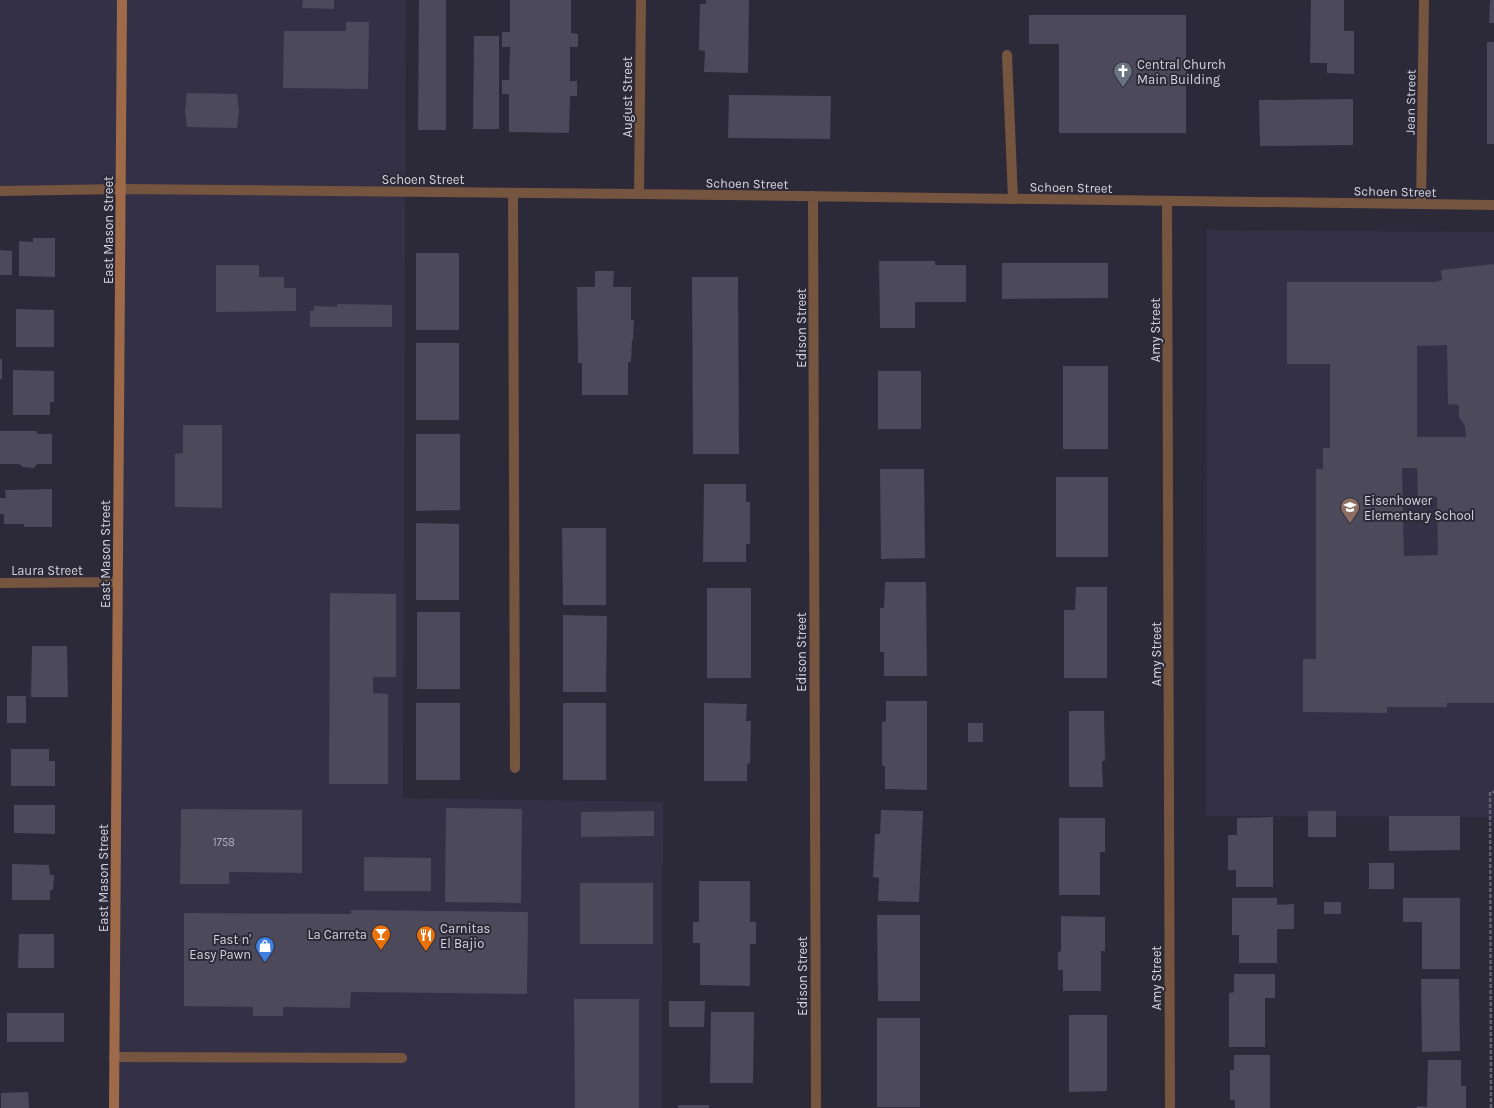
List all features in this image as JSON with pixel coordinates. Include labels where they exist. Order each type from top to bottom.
[{"type":"main road","name":"East Mason Street","points":[[114,1108],[122,0]]},
{"type":"street","name":"August Street","points":[[639,194],[640,0]]},
{"type":"street","name":"Jean Street","points":[[1421,204],[1424,0]]},
{"type":"street","points":[[1007,55],[1012,199]]},
{"type":"street","name":"Schoen Street","points":[[0,191],[121,190],[639,194],[1494,205]]},
{"type":"street","points":[[513,193],[515,768]]},
{"type":"street","name":"Edison Street","points":[[813,196],[816,1108]]},
{"type":"street","name":"Amy Street","points":[[1167,201],[1170,1108]]},
{"type":"street","name":"Laura Street","points":[[0,583],[118,582]]},
{"type":"street","points":[[114,1057],[402,1058]]},
{"type":"path","points":[[1491,1108],[1490,792],[1494,792]]},
{"type":"shaded area","points":[[0,0],[406,0],[403,798],[663,802],[662,1108],[114,1108],[121,190],[0,191]]},
{"type":"shaded area","name":"Eisenhower Elementary School","points":[[1207,230],[1494,232],[1494,817],[1206,816]]},
{"type":"building","points":[[303,0],[334,0],[334,9],[302,8]]},
{"type":"building","points":[[419,0],[446,0],[446,130],[418,130]]},
{"type":"building","points":[[510,0],[571,0],[571,33],[578,34],[578,47],[570,47],[570,81],[577,81],[577,96],[570,96],[569,133],[509,132],[509,94],[502,94],[502,80],[509,80],[510,47],[502,47],[502,32],[510,32]]},
{"type":"building","points":[[706,0],[749,0],[748,73],[704,72],[705,51],[699,50],[700,4],[706,4]]},
{"type":"building","points":[[1311,0],[1344,0],[1344,31],[1354,31],[1354,74],[1327,73],[1327,63],[1310,63]]},
{"type":"building","points":[[1490,0],[1494,0],[1494,23],[1489,23]]},
{"type":"building","name":"Central Church Main Building","points":[[1029,15],[1186,15],[1186,133],[1059,133],[1059,44],[1029,44]]},
{"type":"building","points":[[346,22],[369,22],[368,89],[283,88],[284,31],[346,31]]},
{"type":"building","points":[[474,36],[499,36],[499,129],[473,129]]},
{"type":"building","points":[[1487,42],[1494,42],[1494,144],[1487,144]]},
{"type":"building","points":[[187,93],[237,94],[239,111],[237,128],[187,127],[185,110]]},
{"type":"building","points":[[729,95],[831,96],[830,139],[728,138]]},
{"type":"building","points":[[1353,99],[1353,145],[1260,146],[1259,100]]},
{"type":"building","points":[[33,238],[55,238],[55,277],[19,276],[19,241],[33,242]]},
{"type":"building","points":[[0,250],[12,251],[12,275],[0,275]]},
{"type":"building","points":[[416,253],[459,253],[459,330],[416,330]]},
{"type":"building","points":[[879,261],[935,261],[935,265],[966,265],[966,302],[915,302],[915,328],[880,328]]},
{"type":"building","points":[[1002,263],[1108,263],[1108,298],[1002,299]]},
{"type":"building","name":"Eisenhower Elementary School","points":[[1494,264],[1494,703],[1447,703],[1447,707],[1387,707],[1387,713],[1303,712],[1303,659],[1316,659],[1316,469],[1323,469],[1323,448],[1330,448],[1330,364],[1287,364],[1287,282],[1434,282],[1442,280],[1441,270]],"holes":[[[1447,345],[1448,404],[1459,405],[1459,417],[1465,426],[1466,437],[1417,437],[1417,346]],[[1402,468],[1417,468],[1418,497],[1437,497],[1438,555],[1404,556]]]},
{"type":"building","points":[[216,265],[259,265],[259,277],[284,277],[284,288],[296,288],[296,311],[216,312]]},
{"type":"building","points":[[595,271],[614,271],[613,287],[631,287],[631,320],[634,320],[631,362],[628,362],[628,395],[582,395],[582,363],[578,363],[577,287],[595,287]]},
{"type":"building","points":[[692,277],[738,277],[739,454],[693,454]]},
{"type":"building","points":[[337,304],[392,305],[392,327],[310,327],[310,311],[314,311],[314,306],[337,307]]},
{"type":"building","points":[[16,309],[54,310],[54,347],[16,347]]},
{"type":"building","points":[[416,343],[459,343],[459,420],[416,420]]},
{"type":"building","points":[[0,359],[2,359],[2,379],[0,379]]},
{"type":"building","points":[[1063,366],[1108,366],[1108,449],[1063,449]]},
{"type":"building","points":[[13,370],[54,371],[54,402],[50,402],[50,415],[13,415]]},
{"type":"building","points":[[878,371],[921,371],[921,429],[878,429]]},
{"type":"building","points":[[183,425],[222,425],[222,508],[175,507],[175,454],[183,453]]},
{"type":"building","points":[[0,431],[37,431],[37,434],[52,434],[52,464],[37,464],[34,468],[23,467],[19,464],[0,464]]},
{"type":"building","points":[[416,434],[460,434],[460,510],[416,511]]},
{"type":"building","points":[[880,469],[924,469],[925,558],[881,559]]},
{"type":"building","points":[[1056,477],[1108,477],[1108,557],[1056,557]]},
{"type":"building","points":[[704,484],[746,484],[746,502],[750,502],[750,544],[746,544],[746,562],[703,562]]},
{"type":"building","points":[[52,489],[52,527],[24,527],[24,524],[4,524],[4,514],[0,514],[0,498],[6,498],[5,490]]},
{"type":"building","points":[[416,523],[459,524],[459,600],[416,600]]},
{"type":"building","points":[[562,528],[606,528],[606,605],[563,605]]},
{"type":"building","points":[[885,582],[926,582],[927,676],[884,676],[884,652],[880,652],[880,608],[884,608]]},
{"type":"building","points":[[1076,587],[1107,587],[1107,678],[1064,678],[1064,610],[1075,610]]},
{"type":"building","points":[[707,588],[751,588],[751,678],[707,678]]},
{"type":"building","points":[[330,593],[396,594],[396,677],[373,677],[373,693],[388,694],[388,784],[329,784]]},
{"type":"building","points":[[417,612],[460,612],[460,689],[417,689]]},
{"type":"building","points":[[563,615],[607,616],[606,692],[563,692]]},
{"type":"building","points":[[32,646],[67,646],[68,697],[31,697]]},
{"type":"building","points":[[7,696],[26,696],[26,723],[7,723]]},
{"type":"building","points":[[886,701],[927,701],[927,790],[885,789],[885,766],[882,766],[882,722],[886,721]]},
{"type":"building","points":[[416,703],[460,703],[460,780],[416,780]]},
{"type":"building","points":[[563,703],[606,703],[606,780],[563,780]]},
{"type":"building","points":[[704,703],[747,704],[746,721],[751,721],[750,763],[747,764],[747,781],[704,781]]},
{"type":"building","points":[[1069,711],[1104,711],[1105,761],[1102,761],[1103,787],[1069,787]]},
{"type":"building","points":[[968,723],[983,723],[983,742],[968,742]]},
{"type":"building","points":[[11,749],[49,749],[49,761],[55,761],[55,786],[11,786]]},
{"type":"building","points":[[14,805],[55,805],[55,834],[14,833]]},
{"type":"building","points":[[446,808],[522,809],[521,903],[445,902]]},
{"type":"building","points":[[181,809],[302,810],[302,873],[229,872],[229,884],[180,884]]},
{"type":"building","points":[[881,810],[923,811],[919,902],[878,901],[879,878],[873,877],[875,834],[880,834]]},
{"type":"building","points":[[654,811],[654,836],[581,837],[581,812]]},
{"type":"building","points":[[1308,811],[1336,811],[1336,837],[1308,837]]},
{"type":"building","points":[[1389,816],[1460,816],[1460,850],[1389,851]]},
{"type":"building","points":[[1273,817],[1273,887],[1236,887],[1236,870],[1228,870],[1228,835],[1237,835],[1237,818]]},
{"type":"building","points":[[1059,818],[1105,818],[1105,852],[1100,852],[1100,895],[1059,895]]},
{"type":"building","points":[[364,857],[431,858],[431,891],[364,891]]},
{"type":"building","points":[[1369,863],[1394,863],[1394,889],[1369,889]]},
{"type":"building","points":[[12,864],[49,865],[50,875],[54,875],[53,890],[50,890],[50,900],[12,900]]},
{"type":"building","points":[[699,881],[750,881],[750,922],[756,922],[756,944],[750,944],[750,986],[700,985],[700,943],[693,943],[693,922],[699,922]]},
{"type":"building","points":[[580,883],[653,883],[653,944],[580,944]]},
{"type":"building","points":[[1232,898],[1277,898],[1277,905],[1294,904],[1294,929],[1277,929],[1277,963],[1239,963],[1239,935],[1232,935]]},
{"type":"building","points":[[1403,898],[1460,898],[1460,969],[1422,969],[1422,922],[1403,922]]},
{"type":"building","points":[[1324,902],[1341,902],[1341,914],[1324,914]]},
{"type":"building","points":[[351,910],[528,912],[527,994],[351,992],[350,1008],[283,1007],[283,1016],[253,1016],[253,1007],[184,1006],[184,913],[351,914]]},
{"type":"building","points":[[877,915],[920,915],[920,1001],[878,1001]]},
{"type":"building","points":[[1061,916],[1105,917],[1105,951],[1101,951],[1101,991],[1063,991],[1063,970],[1058,970],[1058,952],[1061,951]]},
{"type":"building","points":[[19,934],[54,934],[54,968],[18,968]]},
{"type":"building","points":[[1234,974],[1275,974],[1275,998],[1265,998],[1265,1047],[1229,1047],[1229,993],[1234,992]]},
{"type":"building","points":[[1421,979],[1459,979],[1460,1051],[1422,1052]]},
{"type":"building","points":[[574,999],[639,999],[639,1108],[575,1108]]},
{"type":"building","points":[[669,1001],[705,1001],[704,1027],[669,1027]]},
{"type":"building","points":[[711,1012],[754,1012],[753,1083],[710,1083]]},
{"type":"building","points":[[7,1013],[64,1013],[64,1042],[7,1042]]},
{"type":"building","points":[[1069,1015],[1107,1015],[1107,1091],[1069,1092]]},
{"type":"building","points":[[877,1018],[920,1018],[920,1107],[877,1107]]},
{"type":"building","points":[[1234,1055],[1270,1055],[1270,1108],[1235,1108],[1235,1100],[1230,1100],[1230,1070],[1234,1070]]},
{"type":"building","points":[[1428,1060],[1461,1060],[1461,1086],[1466,1086],[1466,1108],[1417,1108],[1417,1106],[1427,1107]]},
{"type":"building","points":[[28,1092],[29,1108],[1,1108],[1,1093]]},
{"type":"building","points":[[678,1105],[709,1105],[709,1108],[678,1108]]},
{"type":"place","name":"Central Church Main Building","points":[[1123,88]]},
{"type":"place","name":"Eisenhower Elementary School","points":[[1350,524]]},
{"type":"place","name":"La Carreta","points":[[381,951]]},
{"type":"place","name":"Carnitas El Bajio","points":[[426,952]]},
{"type":"place","name":"Fast n' Easy Pawn","points":[[265,963]]}]
